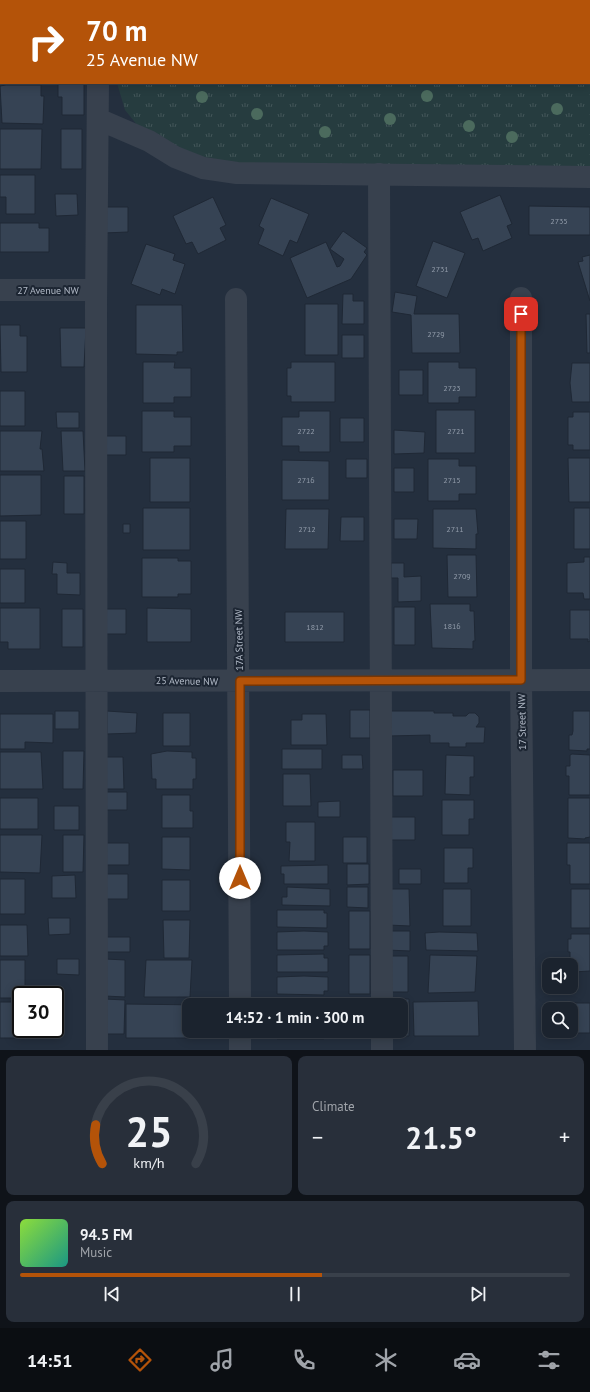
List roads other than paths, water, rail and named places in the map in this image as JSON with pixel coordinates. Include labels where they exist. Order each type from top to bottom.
[{"type":"street","points":[[97,1050],[96,290],[98,84]]},
{"type":"street","points":[[98,119],[149,141],[175,158],[203,168],[237,173],[281,175],[379,174],[590,177]]},
{"type":"street","points":[[379,174],[382,998]]},
{"type":"street","name":"27 Avenue NW","points":[[0,290],[96,290]]},
{"type":"street","name":"17 Street NW","points":[[521,298],[521,680],[525,1050]]},
{"type":"street","name":"17A Street NW","points":[[236,299],[240,681],[240,998]]},
{"type":"street","name":"25 Avenue NW","points":[[0,681],[590,680]]},
{"type":"street","points":[[240,1038],[240,1050]]},
{"type":"street","points":[[382,1038],[382,1050]]}]
